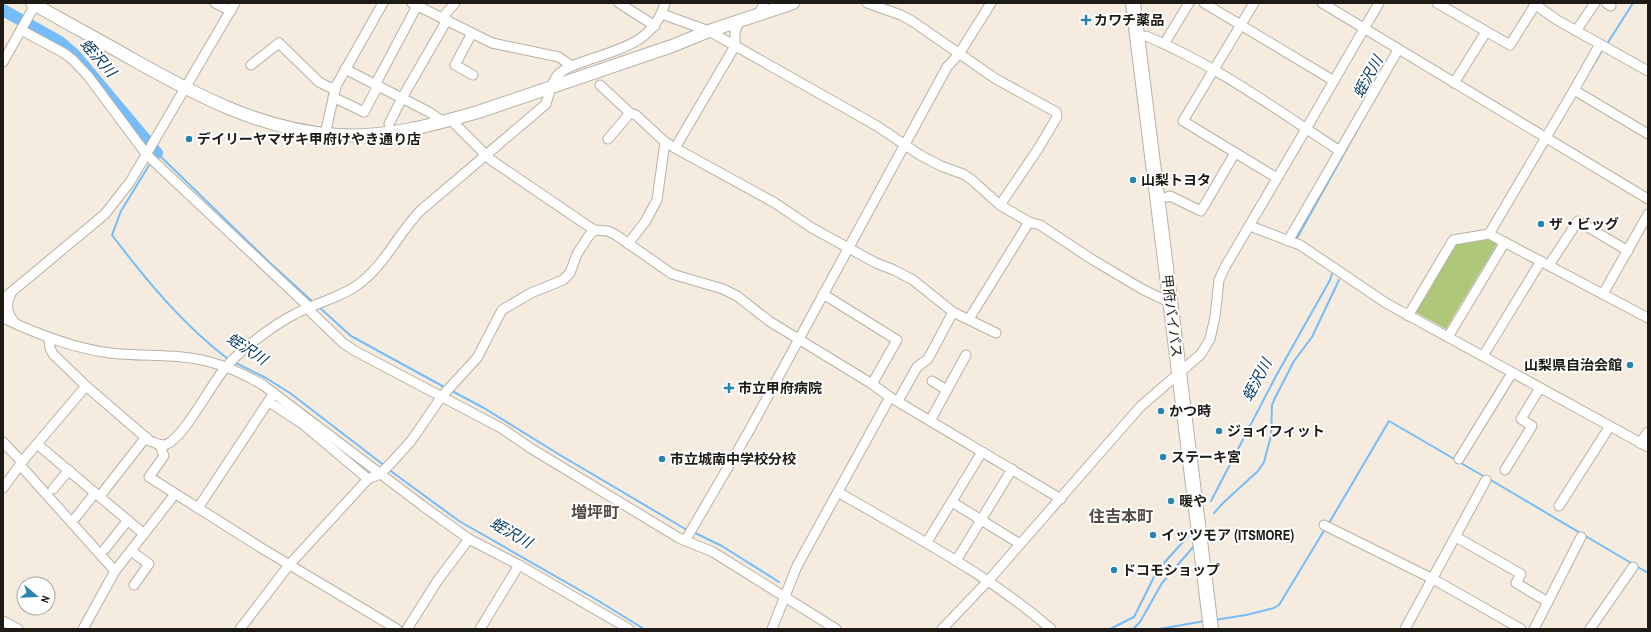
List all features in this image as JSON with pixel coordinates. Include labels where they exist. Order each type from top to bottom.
[{"type":"highway","name":"甲府バイパス","points":[[1133,3],[1171,303],[1183,368]]},
{"type":"highway","name":"甲府バイパス","points":[[1142,3],[1167,197],[1183,368],[1214,613],[1220,629]]},
{"type":"highway","name":"甲府バイパス","points":[[1211,629],[1214,613]]},
{"type":"main road","points":[[33,6],[185,88],[245,114],[288,128],[325,134],[360,134],[399,131],[446,121],[478,112],[672,46],[739,21],[762,9],[793,3]]},
{"type":"street","points":[[3,299],[105,214],[149,156],[154,141],[233,7],[215,3]]},
{"type":"street","points":[[325,134],[334,93],[345,69],[383,3]]},
{"type":"street","points":[[389,124],[444,19],[455,3]]},
{"type":"street","points":[[619,3],[655,26]]},
{"type":"street","points":[[50,338],[50,348],[53,354],[86,386],[146,437],[160,445],[168,444],[180,433],[230,363],[242,351],[295,314],[342,294],[370,274],[380,265],[409,223],[420,211],[546,104],[552,86],[559,73],[571,66],[635,43],[655,26],[662,14],[665,3]]},
{"type":"street","points":[[867,3],[901,15],[912,21],[1001,82],[1056,112],[1057,117],[1000,205]]},
{"type":"street","points":[[686,539],[749,431],[848,247],[948,67],[959,54],[991,3]]},
{"type":"street","points":[[1164,44],[1189,3]]},
{"type":"street","points":[[1204,3],[1334,81]]},
{"type":"street","points":[[1254,3],[1183,121],[1277,178]]},
{"type":"street","points":[[1322,3],[1648,199]]},
{"type":"street","points":[[942,629],[988,581],[1137,410],[1183,368],[1201,354],[1210,339],[1219,280],[1225,267],[1378,3]]},
{"type":"street","points":[[1437,3],[1510,46],[1534,4],[1557,20],[1648,70]]},
{"type":"street","points":[[1576,30],[1595,3]]},
{"type":"street","points":[[251,65],[279,43],[319,82],[364,112],[376,85],[419,5],[492,43],[559,57],[571,66]]},
{"type":"street","points":[[3,62],[33,6]]},
{"type":"street","points":[[662,14],[709,31],[877,126],[905,146],[941,166],[963,174],[1000,205],[1029,222],[1040,224],[1136,286],[1171,303]]},
{"type":"street","points":[[675,148],[735,46],[735,32],[739,21]]},
{"type":"street","points":[[22,29],[73,60],[88,76],[149,156],[310,308],[344,343],[355,351],[443,395],[501,428],[538,453],[686,539],[713,552],[836,629]]},
{"type":"street","points":[[1454,83],[1486,32]]},
{"type":"street","points":[[472,33],[455,66],[473,75]]},
{"type":"street","points":[[1146,36],[1214,70],[1340,151]]},
{"type":"street","points":[[1489,234],[1574,90],[1603,46]]},
{"type":"street","points":[[1288,241],[1398,50]]},
{"type":"street","points":[[345,69],[446,121],[492,160],[594,230],[608,231],[672,274],[723,289],[737,296],[769,322],[930,421],[1061,499]]},
{"type":"street","points":[[600,85],[630,113],[636,115],[665,142],[775,203],[798,220],[876,263],[913,280],[953,312],[996,333]]},
{"type":"street","points":[[1574,90],[1648,134]]},
{"type":"street","points":[[608,139],[630,113]]},
{"type":"street","points":[[628,244],[645,222],[657,200],[665,142]]},
{"type":"street","points":[[1167,197],[1170,196],[1201,211],[1235,153]]},
{"type":"street","points":[[1604,294],[1648,214]]},
{"type":"street","points":[[1549,265],[1578,221],[1628,250]]},
{"type":"street","points":[[969,319],[1029,222]]},
{"type":"street","points":[[1250,226],[1300,245],[1351,280],[1408,316],[1644,445],[1648,432]]},
{"type":"street","points":[[240,629],[289,565],[368,479],[384,470],[411,441],[443,395],[452,385],[456,383],[477,358],[502,310],[531,293],[563,280],[570,273],[577,254],[588,236],[594,230]]},
{"type":"street","points":[[1408,316],[1453,240],[1489,234],[1648,318]]},
{"type":"street","points":[[1448,337],[1505,242]]},
{"type":"street","points":[[1483,356],[1541,261]]},
{"type":"street","points":[[12,292],[8,298],[7,310],[15,323]]},
{"type":"street","points":[[823,294],[897,340],[872,384]]},
{"type":"street","points":[[772,629],[797,566],[838,492],[894,399],[917,367],[928,359],[953,312]]},
{"type":"street","points":[[3,318],[50,338],[108,353],[189,358],[230,363],[274,393],[368,479]]},
{"type":"street","points":[[930,421],[966,355]]},
{"type":"street","points":[[1459,459],[1512,373]]},
{"type":"street","points":[[932,381],[947,390]]},
{"type":"street","points":[[3,488],[21,463],[86,386]]},
{"type":"street","points":[[1505,470],[1532,426],[1521,419],[1540,388]]},
{"type":"street","points":[[198,508],[274,393]]},
{"type":"street","points":[[269,402],[298,416],[384,470],[469,539],[629,629]]},
{"type":"street","points":[[1559,506],[1610,426]]},
{"type":"street","points":[[76,517],[146,437]]},
{"type":"street","points":[[3,442],[115,571]]},
{"type":"street","points":[[37,444],[144,534]]},
{"type":"street","points":[[160,445],[164,456],[150,477],[289,565],[397,629]]},
{"type":"street","points":[[927,542],[982,452]]},
{"type":"street","points":[[956,561],[1012,469]]},
{"type":"street","points":[[53,489],[69,470]]},
{"type":"street","points":[[1405,629],[1486,480]]},
{"type":"street","points":[[838,492],[927,542],[988,581],[1026,607],[1051,629]]},
{"type":"street","points":[[83,629],[115,571],[175,494]]},
{"type":"street","points":[[952,502],[1020,544]]},
{"type":"street","points":[[105,549],[128,520]]},
{"type":"street","points":[[1324,524],[1433,579],[1521,629]]},
{"type":"street","points":[[1456,537],[1520,574],[1516,583],[1548,602]]},
{"type":"street","points":[[1534,629],[1582,537]]},
{"type":"street","points":[[407,629],[438,580],[469,539]]},
{"type":"street","points":[[131,551],[149,564],[134,584]]},
{"type":"street","points":[[480,629],[519,566]]},
{"type":"street","points":[[1590,629],[1633,567]]},
{"type":"street","points":[[3,621],[18,629]]},
{"type":"green space","points":[[1491,238],[1497,242],[1495,247],[1446,329],[1415,312],[1457,242]]},
{"type":"waterway","points":[[1607,44],[1633,3]]},
{"type":"waterway","name":"蛭沢川","points":[[3,10],[60,42],[75,55],[157,153]]},
{"type":"waterway","points":[[1590,71],[1603,49]]},
{"type":"waterway","name":"蛭沢川","points":[[1297,238],[1365,116]]},
{"type":"waterway","points":[[154,157],[157,153],[269,262],[314,303]]},
{"type":"waterway","name":"蛭沢川","points":[[151,162],[121,211],[112,235],[138,269],[180,317],[211,346],[228,359]]},
{"type":"waterway","points":[[1450,326],[1497,246]]},
{"type":"waterway","name":"蛭沢川","points":[[1211,501],[1276,376],[1332,274]]},
{"type":"waterway","points":[[1214,513],[1258,471],[1264,462],[1271,436],[1272,405],[1294,361],[1312,337],[1339,280]]},
{"type":"waterway","points":[[319,307],[351,336],[446,388]]},
{"type":"waterway","name":"蛭沢川","points":[[234,362],[266,378],[290,393],[385,466]]},
{"type":"waterway","points":[[452,391],[484,408],[687,530]]},
{"type":"waterway","points":[[1329,523],[1389,421],[1456,460]]},
{"type":"waterway","points":[[1459,462],[1485,477]]},
{"type":"waterway","name":"蛭沢川","points":[[388,469],[459,521],[597,600],[644,629]]},
{"type":"waterway","points":[[1489,479],[1648,573]]},
{"type":"waterway","points":[[1215,620],[1246,615],[1274,608],[1279,605],[1325,529]]},
{"type":"waterway","points":[[693,532],[722,546],[779,582]]},
{"type":"waterway","name":"蛭沢川","points":[[1110,629],[1134,617],[1157,571],[1188,536]]},
{"type":"waterway","points":[[1133,629],[1140,622],[1162,583],[1194,546]]},
{"type":"waterway","points":[[1159,629],[1205,621]]},
{"type":"place","name":"カワチ薬品","points":[[1086,20]]},
{"type":"place","name":"デイリーヤマザキ甲府けやき通り店","points":[[189,139]]},
{"type":"place","name":"山梨トヨタ","points":[[1133,180]]},
{"type":"place","name":"ザ・ビッグ","points":[[1541,224]]},
{"type":"place","name":"山梨県自治会館","points":[[1630,365]]},
{"type":"place","name":"市立甲府病院","points":[[729,388]]},
{"type":"place","name":"かつ時","points":[[1161,411]]},
{"type":"place","name":"ジョイフィット","points":[[1219,431]]},
{"type":"place","name":"ステーキ宮","points":[[1163,457]]},
{"type":"place","name":"市立城南中学校分校","points":[[662,459]]},
{"type":"place","name":"暖や","points":[[1171,501]]},
{"type":"place","name":"イッツモア (ITSMORE)","points":[[1153,535]]},
{"type":"place","name":"ドコモショップ","points":[[1114,570]]},
{"type":"district","name":"増坪町","points":[[595,512]]},
{"type":"district","name":"住吉本町","points":[[1121,516]]}]
